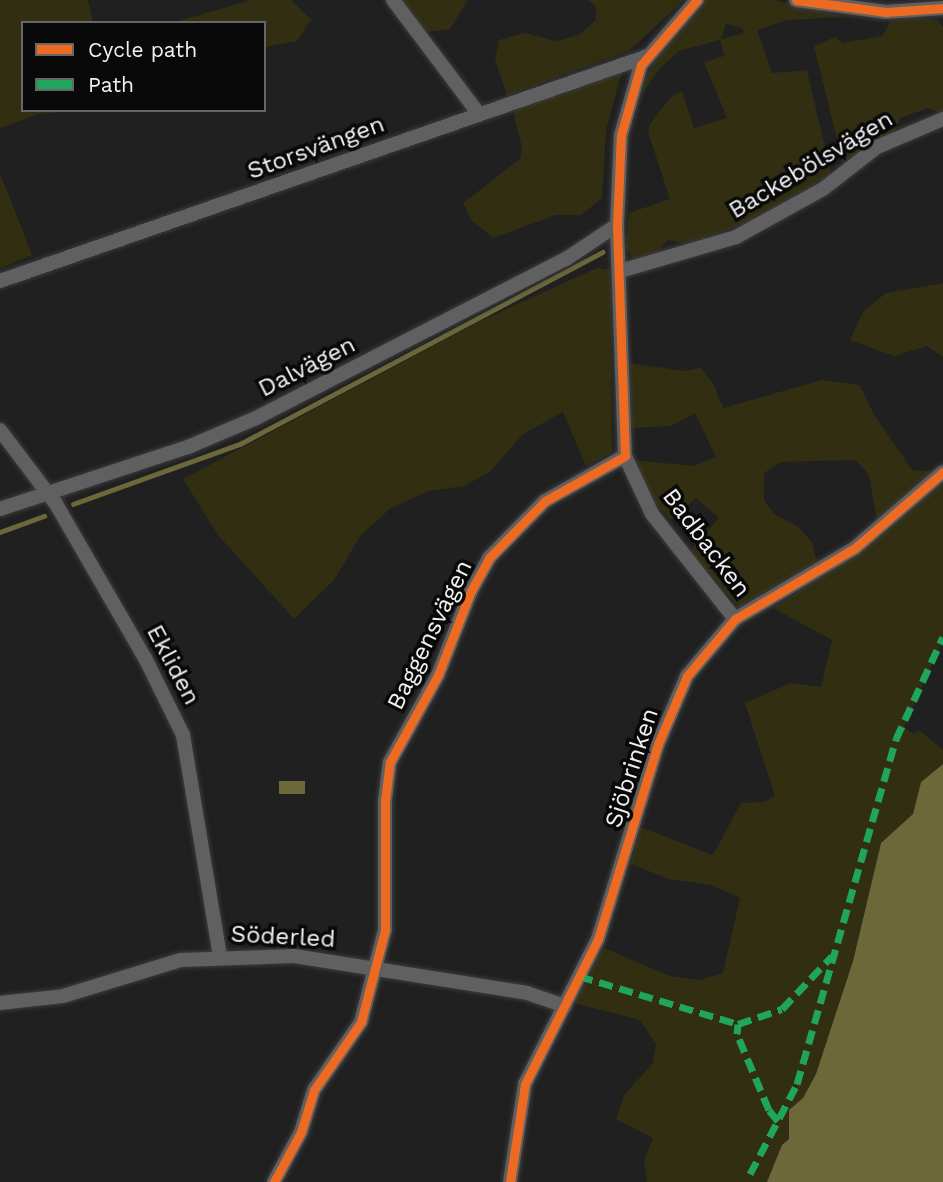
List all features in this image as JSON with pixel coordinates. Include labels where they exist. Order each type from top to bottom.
[{"type":"street","points":[[393,0],[478,113]]},
{"type":"street","points":[[625,456],[617,225],[625,112],[636,75],[648,56],[697,0]]},
{"type":"street","points":[[796,0],[886,12],[943,8]]},
{"type":"street","name":"Storsvängen","points":[[0,281],[57,257],[283,185],[478,113],[648,56]]},
{"type":"street","name":"Backebölsvägen","points":[[620,271],[736,237],[823,189],[877,147],[943,119]]},
{"type":"street","name":"Dalvägen","points":[[0,509],[49,494],[257,418],[566,259],[617,225]]},
{"type":"street","name":"Ekliden","points":[[0,430],[49,494],[151,668],[183,735],[220,956]]},
{"type":"street","name":"Badbacken","points":[[625,456],[652,514],[736,619]]},
{"type":"street","name":"Baggensvägen","points":[[274,1182],[301,1132],[314,1090],[361,1022],[378,968],[385,930],[385,801],[390,762],[438,676],[471,591],[489,558],[545,501],[625,456]]},
{"type":"street","name":"Sjöbrinken","points":[[510,1182],[525,1084],[565,1006],[616,892],[676,695],[702,657],[736,619],[855,548],[943,472]]},
{"type":"street","name":"Söderled","points":[[0,1003],[39,1002],[181,960],[220,956],[294,956],[527,993],[565,1006]]},
{"type":"shaded area","points":[[0,0],[88,0],[93,21],[21,21],[21,112],[62,112],[38,114],[0,128]]},
{"type":"shaded area","points":[[251,0],[291,0],[311,20],[297,41],[266,47],[266,21],[179,21]]},
{"type":"shaded area","points":[[401,0],[468,0],[450,29],[426,32]]},
{"type":"shaded area","points":[[588,0],[684,0],[629,51],[507,95],[495,60],[499,40],[525,33],[556,41],[579,35],[596,20],[596,7]]},
{"type":"shaded area","points":[[706,0],[773,0],[846,17],[787,20],[757,30],[772,73],[807,70],[831,174],[749,222],[687,244],[668,240],[655,256],[633,259],[626,248],[629,213],[670,199],[648,132],[650,124],[671,97],[682,91],[694,128],[727,118],[704,62],[724,56],[720,40],[679,51],[661,67],[637,101],[655,57]],"holes":[[[726,24],[742,28],[744,33],[721,39]]]},
{"type":"shaded area","points":[[912,17],[938,20],[943,27],[943,113],[928,108],[900,118],[896,130],[844,167],[814,46],[835,37],[843,43],[882,36],[891,21]]},
{"type":"shaded area","points":[[622,70],[606,130],[602,198],[581,215],[556,215],[493,238],[471,220],[463,203],[520,159],[522,148],[513,111]]},
{"type":"shaded area","points":[[0,173],[32,255],[0,269]]},
{"type":"shaded area","points":[[597,268],[611,270],[612,452],[586,466],[563,412],[523,434],[490,472],[464,486],[429,491],[391,508],[361,535],[334,580],[294,619],[218,535],[183,479],[480,321]]},
{"type":"shaded area","points":[[943,283],[943,357],[927,346],[894,356],[850,340],[863,312],[886,293]]},
{"type":"shaded area","points":[[628,363],[685,371],[701,368],[713,383],[723,408],[822,380],[860,385],[873,413],[912,470],[943,472],[943,641],[904,727],[914,734],[919,730],[943,750],[943,764],[921,782],[913,814],[881,843],[853,961],[816,1074],[803,1098],[789,1110],[789,1139],[767,1182],[647,1182],[644,1161],[653,1138],[616,1119],[624,1095],[653,1063],[656,1044],[640,1020],[574,1003],[599,946],[670,976],[700,980],[723,973],[740,898],[711,885],[669,879],[631,864],[640,827],[713,855],[741,803],[765,802],[775,796],[745,703],[791,683],[821,687],[832,640],[773,608],[873,542],[877,522],[869,475],[856,460],[781,462],[764,473],[764,500],[774,514],[797,526],[812,542],[818,567],[743,611],[689,552],[719,518],[696,498],[671,520],[651,499],[632,460],[694,466],[716,457],[695,413],[671,426],[629,428]]},
{"type":"shaded area","points":[[943,764],[943,1182],[767,1182],[782,1145],[789,1139],[789,1110],[803,1098],[816,1074],[853,961],[881,843],[913,814],[921,782]]},
{"type":"shaded area","points":[[279,781],[305,781],[305,794],[279,794]]},
{"type":"waterway","points":[[73,504],[240,444],[602,252]]},
{"type":"waterway","points":[[0,532],[44,516]]},
{"type":"marked path","points":[[750,1174],[797,1084],[896,739],[943,637]]},
{"type":"marked path","points":[[778,1121],[769,1110],[737,1034],[738,1024],[782,1009],[832,956]]},
{"type":"marked path","points":[[579,976],[738,1024]]},
{"type":"cycle path","points":[[274,1182],[301,1132],[314,1090],[361,1022],[385,930],[385,801],[390,762],[438,675],[471,591],[489,558],[545,501],[625,456],[617,225],[621,135],[641,65],[697,0]]},
{"type":"cycle path","points":[[796,0],[886,12],[943,8]]},
{"type":"cycle path","points":[[510,1182],[525,1084],[598,939],[658,744],[687,676],[735,619],[855,548],[943,472]]}]
